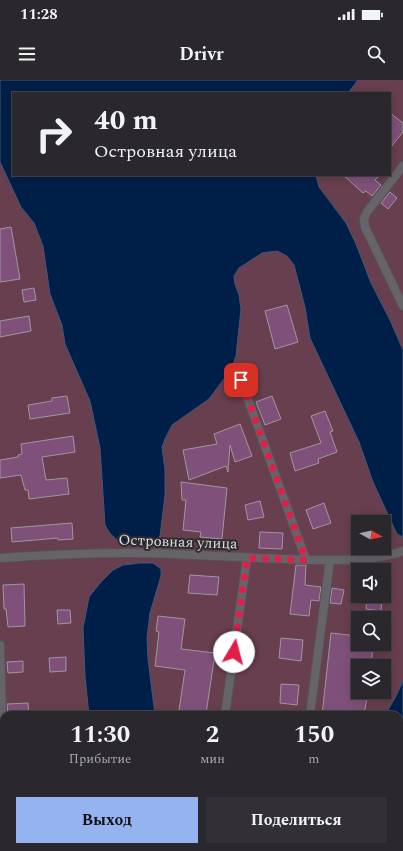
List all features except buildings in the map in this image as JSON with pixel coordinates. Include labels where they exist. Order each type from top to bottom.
[{"type":"lane","points":[[403,166],[367,212],[364,219],[365,228],[403,306]]},
{"type":"lane","points":[[241,380],[306,560]]},
{"type":"lane","name":"Островная улица","points":[[0,558],[76,552],[330,560],[382,556],[403,551]]},
{"type":"lane","points":[[226,711],[247,558]]},
{"type":"lane","points":[[311,711],[330,560]]},
{"type":"lane","points":[[0,645],[2,711]]},
{"type":"shaded area","points":[[358,80],[403,80],[403,350],[390,320],[332,203],[319,187],[316,176],[391,176],[391,92],[349,92]]},
{"type":"shaded area","points":[[0,162],[21,207],[34,223],[43,246],[50,294],[62,325],[65,344],[90,401],[100,448],[105,525],[122,539],[132,544],[138,546],[154,544],[159,536],[164,457],[162,447],[172,425],[209,399],[232,368],[236,356],[241,310],[234,276],[239,268],[262,253],[277,251],[287,256],[294,265],[305,307],[310,338],[359,442],[373,482],[388,515],[351,515],[351,555],[391,555],[391,521],[397,534],[403,537],[403,681],[387,711],[154,711],[147,638],[150,613],[161,576],[153,563],[132,564],[113,570],[85,676],[89,711],[0,711]]},
{"type":"water","points":[[0,80],[358,80],[349,92],[12,92],[12,176],[316,176],[319,187],[346,223],[371,283],[403,350],[403,537],[397,534],[391,521],[391,515],[388,515],[373,482],[359,442],[310,338],[305,307],[294,265],[287,256],[277,251],[262,253],[239,268],[234,276],[241,309],[236,356],[232,368],[209,399],[172,425],[165,439],[162,447],[165,470],[165,495],[160,536],[154,544],[138,546],[125,544],[114,537],[105,525],[100,448],[90,401],[65,344],[62,325],[50,294],[43,246],[34,223],[21,207],[0,162]]},
{"type":"water","points":[[153,563],[161,569],[161,576],[150,613],[147,638],[154,711],[89,711],[85,676],[83,628],[89,597],[113,570],[123,565]]},
{"type":"water","points":[[403,681],[403,711],[387,711]]},
{"type":"route","points":[[234,652],[247,558],[306,560],[241,380]]}]
